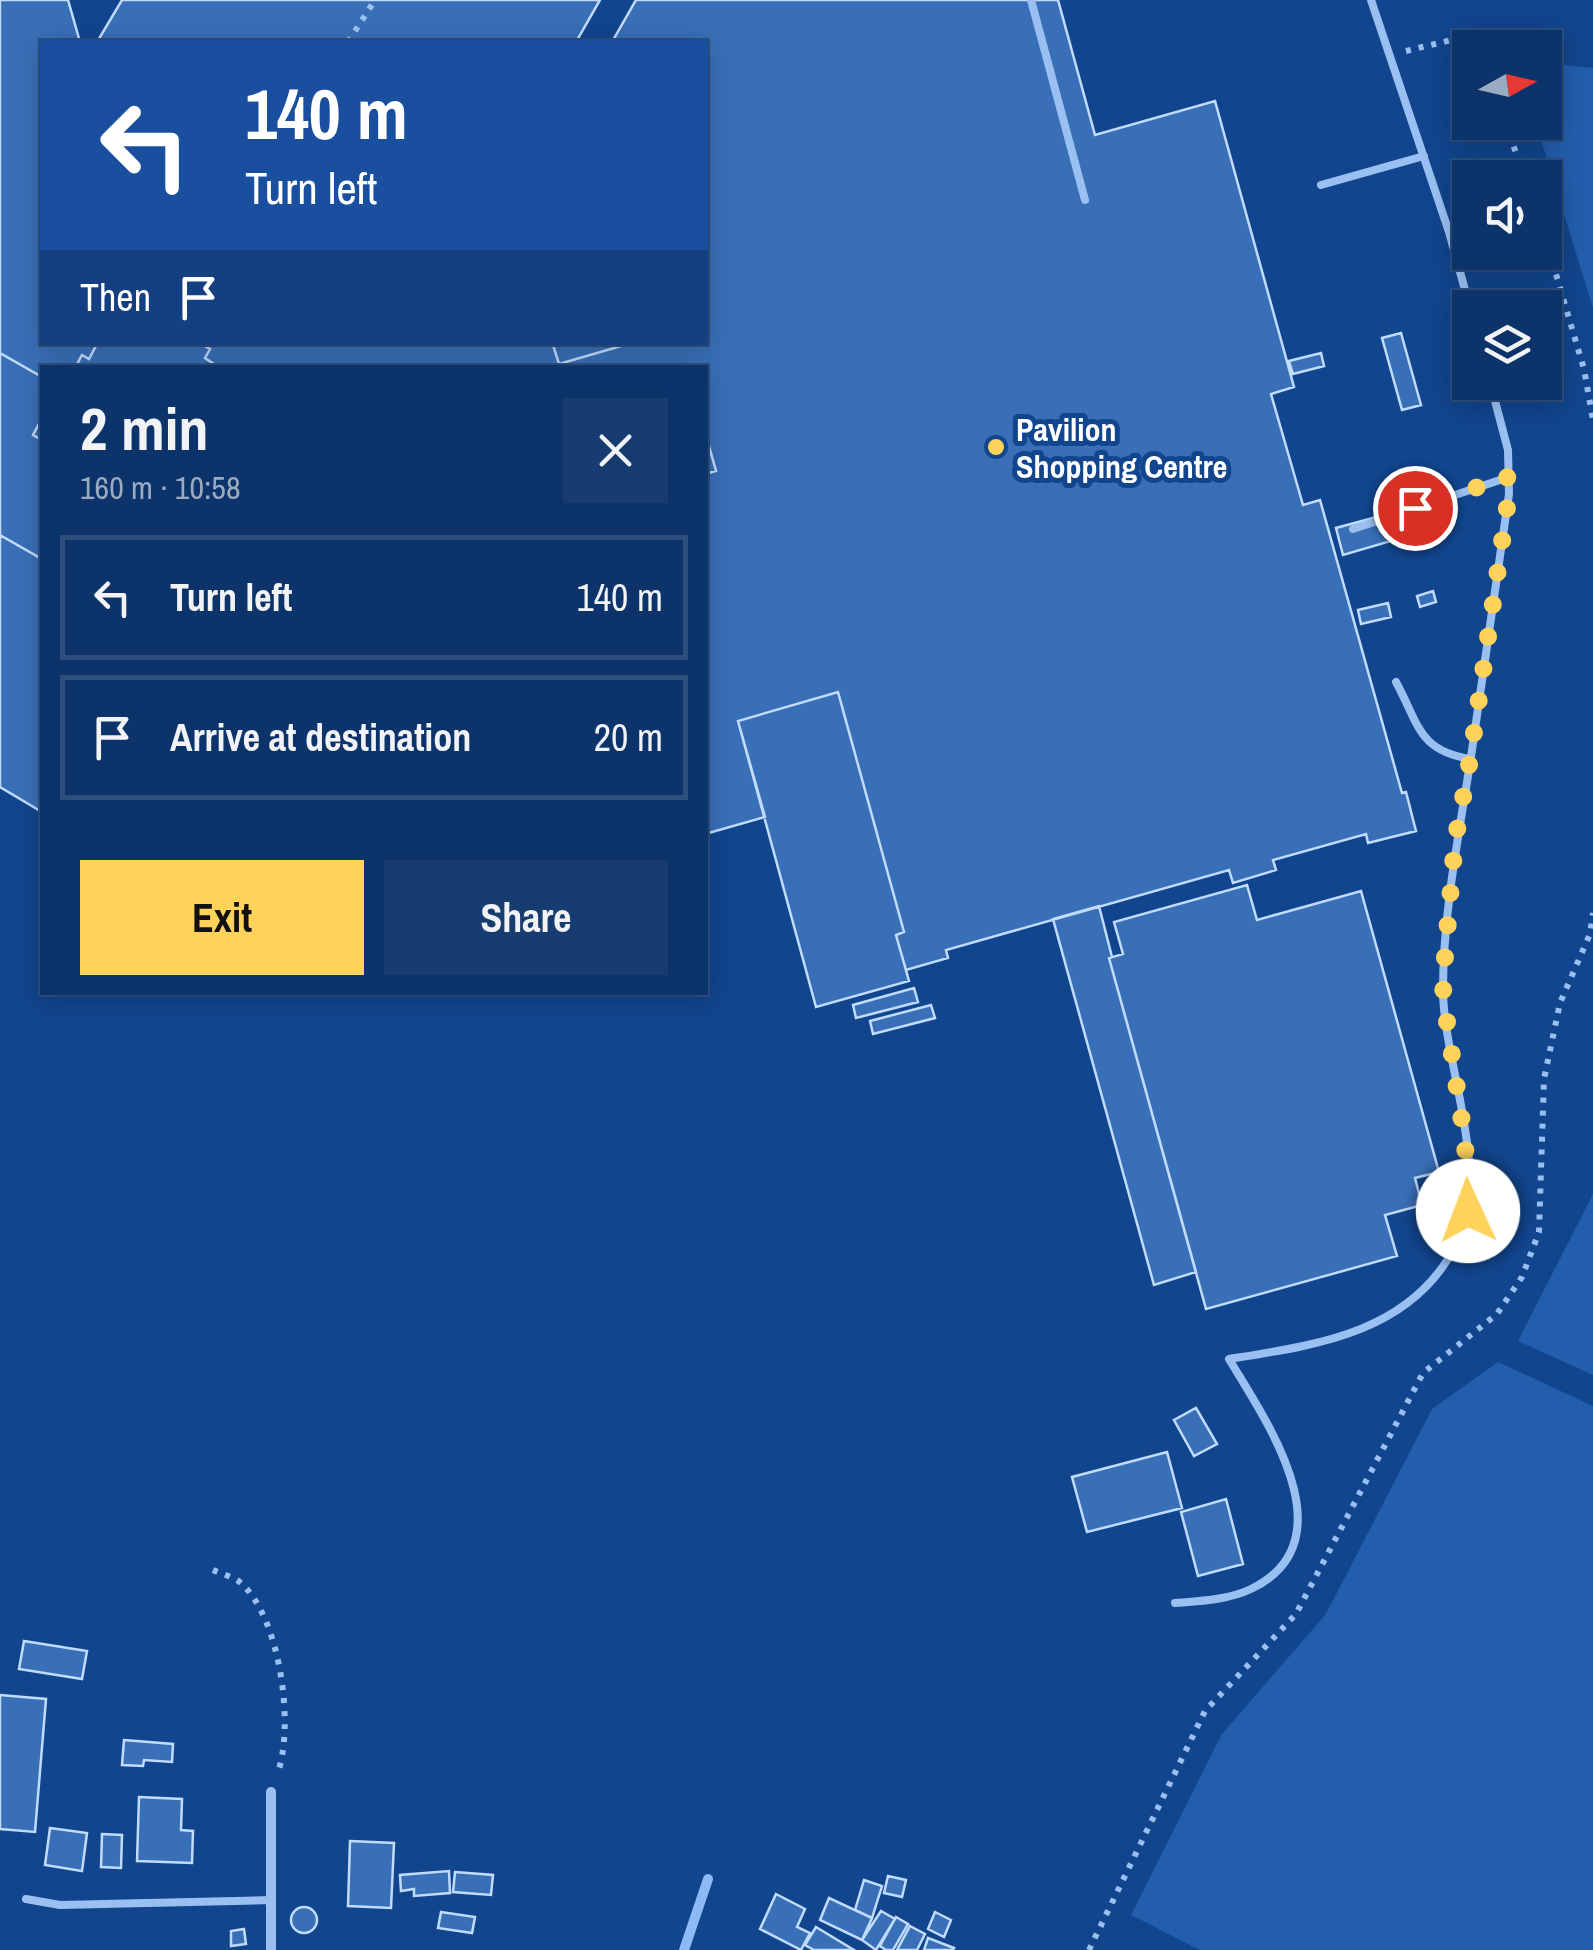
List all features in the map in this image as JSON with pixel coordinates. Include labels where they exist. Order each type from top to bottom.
[{"type":"street","points":[[271,1792],[271,1950]]},
{"type":"lane","points":[[1031,0],[1086,200]]},
{"type":"lane","points":[[1371,0],[1465,290]]},
{"type":"lane","points":[[1321,185],[1424,156]]},
{"type":"lane","points":[[1175,1603],[1212,1600],[1254,1588],[1284,1562],[1295,1540],[1299,1515],[1285,1458],[1229,1359],[1318,1344],[1354,1334],[1392,1316],[1426,1290],[1456,1246],[1468,1211],[1465,1142],[1443,995],[1455,841],[1509,494],[1508,450],[1495,400]]},
{"type":"lane","points":[[1353,529],[1508,477]]},
{"type":"lane","points":[[1396,682],[1430,744],[1445,754],[1470,760]]},
{"type":"lane","points":[[26,1899],[60,1905],[272,1900]]},
{"type":"path","points":[[349,40],[376,0]]},
{"type":"path","points":[[1390,55],[1452,40]]},
{"type":"path","points":[[1555,270],[1584,369],[1593,420]]},
{"type":"path","points":[[1089,1950],[1204,1711],[1296,1614],[1424,1373],[1498,1314],[1522,1277],[1539,1232],[1544,1079],[1560,1003],[1590,934],[1593,913]]},
{"type":"path","points":[[213,1570],[240,1582],[256,1603],[270,1636],[282,1685],[285,1720],[285,1755],[271,1792]]},
{"type":"shaded area","points":[[1562,65],[1593,68],[1593,308],[1562,207],[1562,160],[1547,160],[1541,140],[1562,140]]},
{"type":"shaded area","points":[[1593,1194],[1593,1375],[1518,1341]]},
{"type":"shaded area","points":[[1498,1362],[1593,1406],[1593,1950],[1200,1950],[1131,1915],[1222,1734],[1326,1614],[1432,1409]]},
{"type":"building","name":"Pavilion Shopping Centre","points":[[0,0],[68,0],[79,40],[40,40],[40,345],[708,345],[708,40],[613,40],[636,0],[1058,0],[1095,135],[1215,101],[1294,387],[1271,394],[1303,505],[1320,500],[1416,831],[1368,843],[1366,834],[1273,860],[1276,870],[1233,883],[1229,870],[946,950],[948,958],[906,970],[896,935],[904,932],[838,692],[738,721],[765,817],[708,833],[708,365],[40,365],[40,811],[0,787]]},
{"type":"building","points":[[122,0],[600,0],[577,40],[98,40]]},
{"type":"building","points":[[1401,333],[1421,405],[1402,410],[1382,338]]},
{"type":"building","points":[[96,345],[203,345],[210,349],[205,358],[216,365],[77,365],[82,355],[89,359]]},
{"type":"building","points":[[553,345],[625,345],[559,364]]},
{"type":"building","points":[[0,353],[40,376],[40,422],[33,435],[40,439],[40,558],[0,535]]},
{"type":"building","points":[[1321,353],[1324,366],[1293,374],[1289,361]]},
{"type":"building","points":[[708,443],[716,471],[708,473]]},
{"type":"building","points":[[1445,507],[1450,524],[1426,531],[1421,514]]},
{"type":"building","points":[[1384,515],[1391,541],[1343,555],[1336,528]]},
{"type":"building","points":[[1433,591],[1436,602],[1420,607],[1417,596]]},
{"type":"building","points":[[1388,603],[1391,617],[1361,624],[1358,610]]},
{"type":"building","points":[[838,692],[904,932],[896,935],[909,981],[816,1007],[738,721]]},
{"type":"building","points":[[1247,885],[1257,920],[1361,891],[1439,1172],[1415,1178],[1422,1205],[1385,1215],[1397,1256],[1206,1309],[1109,958],[1123,954],[1114,922]]},
{"type":"building","points":[[1099,906],[1112,957],[1109,958],[1196,1272],[1154,1285],[1053,919]]},
{"type":"building","points":[[914,988],[918,1002],[856,1018],[853,1005]]},
{"type":"building","points":[[931,1005],[935,1018],[873,1034],[870,1021]]},
{"type":"building","points":[[1196,1408],[1217,1444],[1194,1456],[1174,1420]]},
{"type":"building","points":[[1167,1452],[1182,1508],[1087,1532],[1072,1477]]},
{"type":"building","points":[[1226,1499],[1243,1564],[1198,1576],[1181,1512]]},
{"type":"building","points":[[24,1641],[87,1651],[82,1679],[19,1669]]},
{"type":"building","points":[[0,1695],[46,1699],[35,1832],[0,1829]]},
{"type":"building","points":[[124,1740],[173,1744],[172,1762],[144,1760],[143,1766],[122,1765]]},
{"type":"building","points":[[139,1797],[182,1799],[181,1830],[193,1831],[192,1863],[137,1861]]},
{"type":"building","points":[[50,1828],[87,1833],[82,1871],[45,1865]]},
{"type":"building","points":[[102,1834],[122,1835],[121,1868],[101,1867]]},
{"type":"building","points":[[350,1841],[394,1843],[391,1908],[348,1906]]},
{"type":"building","points":[[449,1871],[450,1893],[414,1896],[414,1889],[401,1891],[400,1875]]},
{"type":"building","points":[[455,1872],[493,1875],[491,1895],[453,1892]]},
{"type":"building","points":[[888,1876],[906,1880],[902,1897],[884,1893]]},
{"type":"building","points":[[864,1880],[882,1886],[872,1918],[855,1910]]},
{"type":"building","points":[[776,1894],[805,1909],[797,1927],[810,1933],[801,1950],[760,1929]]},
{"type":"building","points":[[829,1898],[872,1918],[862,1940],[820,1920]]},
{"type":"building","points":[[304,1907],[313,1911],[317,1920],[313,1929],[304,1933],[295,1929],[291,1920],[295,1911]]},
{"type":"building","points":[[881,1911],[895,1919],[876,1950],[862,1940]]},
{"type":"building","points":[[441,1912],[475,1917],[472,1933],[438,1928]]},
{"type":"building","points":[[935,1912],[951,1920],[944,1937],[928,1929]]},
{"type":"building","points":[[896,1917],[908,1924],[893,1950],[886,1950],[880,1946]]},
{"type":"building","points":[[910,1926],[925,1934],[917,1950],[897,1950]]},
{"type":"building","points":[[816,1927],[854,1950],[814,1950],[805,1945]]},
{"type":"building","points":[[244,1929],[246,1944],[231,1946],[231,1931]]},
{"type":"building","points":[[928,1938],[954,1948],[924,1950]]},
{"type":"waterway","points":[[684,1950],[708,1879]]},
{"type":"place","name":"Pavilion Shopping Centre","points":[[996,447]]},
{"type":"route","points":[[1415,508],[1508,477],[1509,494],[1455,841],[1445,956],[1443,995],[1461,1107],[1469,1178],[1468,1211]]}]
